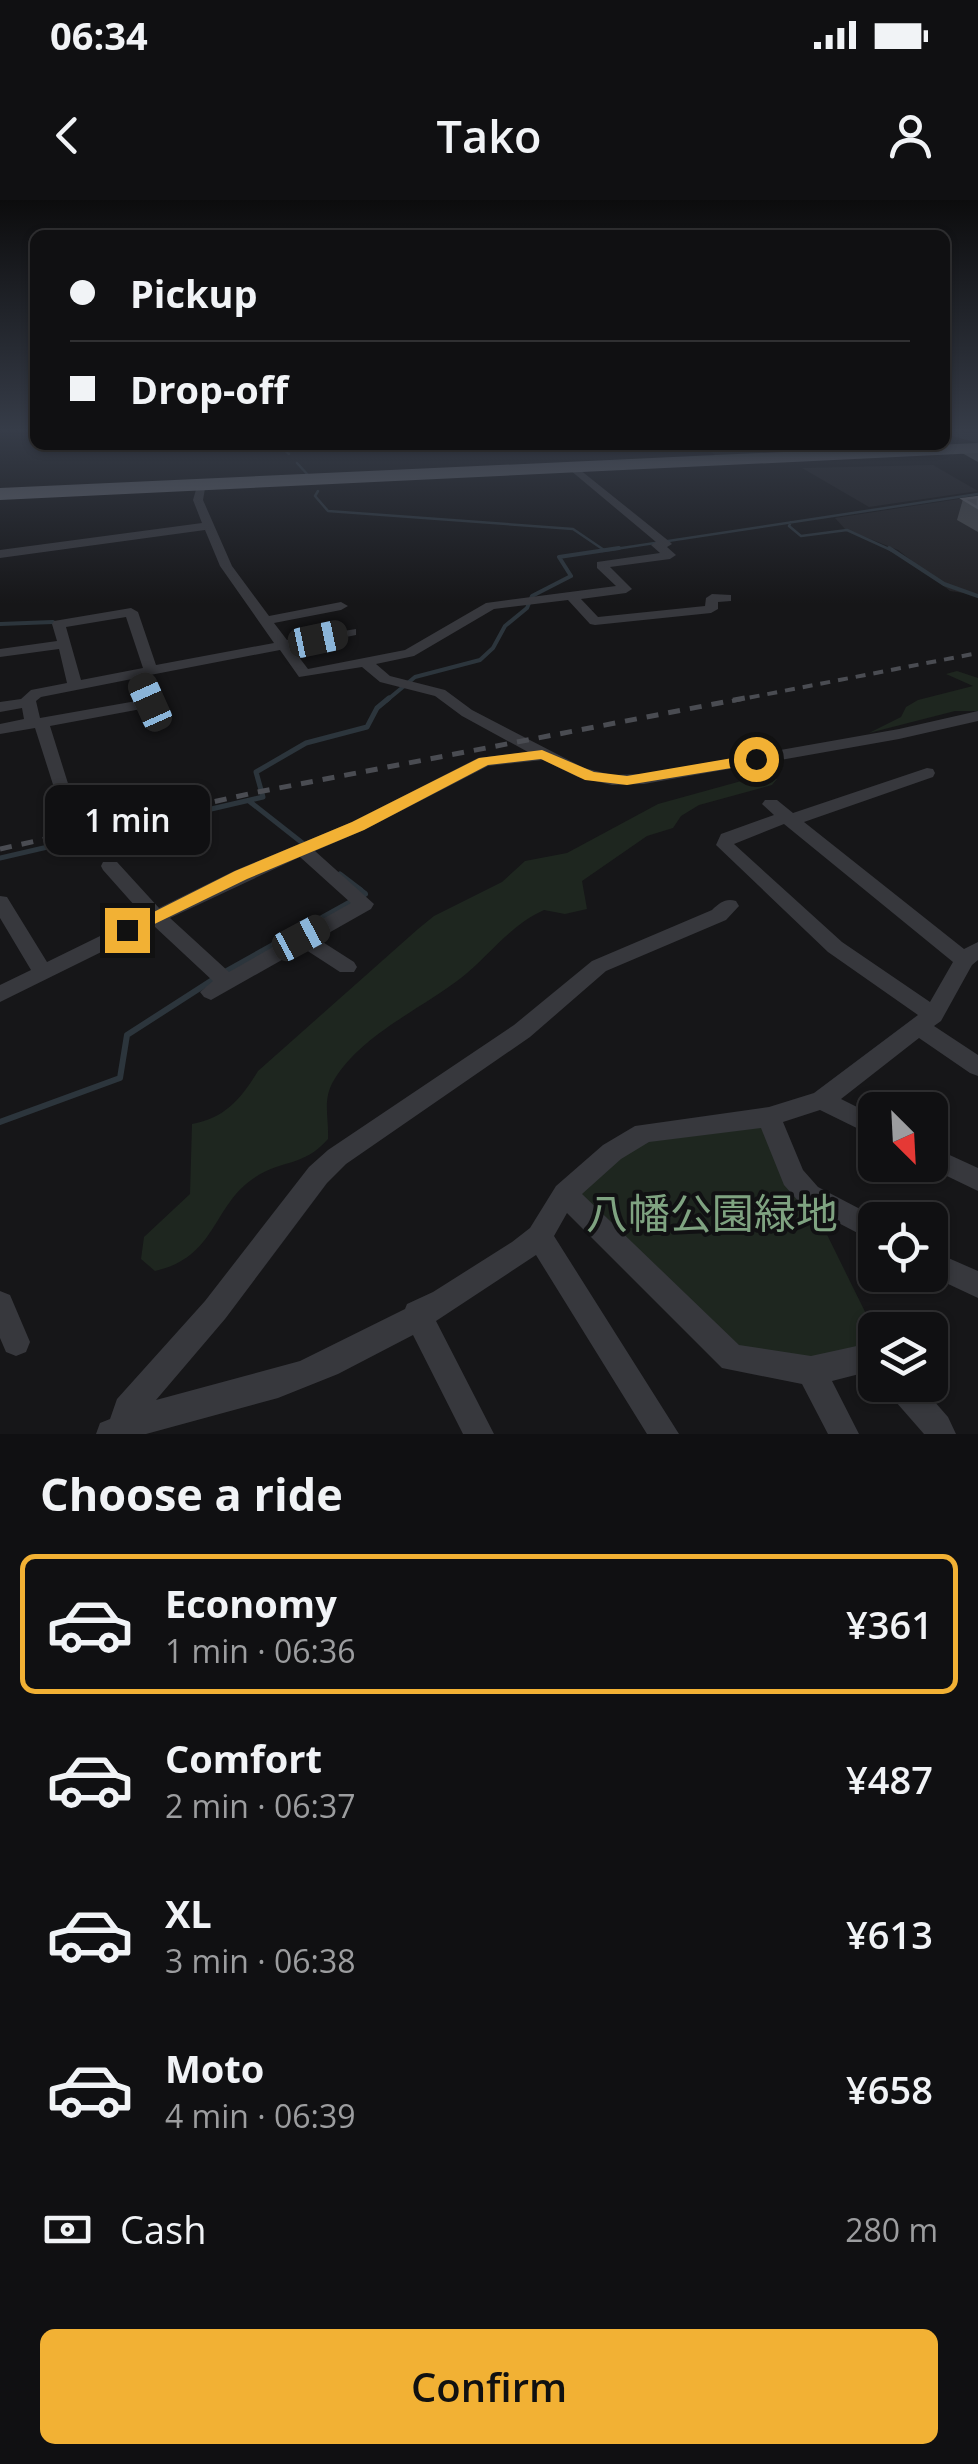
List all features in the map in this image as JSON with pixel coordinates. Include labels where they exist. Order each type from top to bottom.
[{"type":"highway","points":[[0,497],[188,489]]},
{"type":"street","points":[[201,489],[198,500],[226,566],[304,674],[409,653],[491,606],[626,589],[601,565],[670,555],[658,545],[666,544],[599,489]]},
{"type":"street","points":[[0,554],[209,526]]},
{"type":"street","points":[[572,597],[595,621],[711,609],[712,598],[726,598]]},
{"type":"street","points":[[268,620],[341,606]]},
{"type":"street","points":[[0,729],[150,702],[131,612],[59,624],[75,686]]},
{"type":"street","points":[[0,707],[29,702],[36,693],[351,632]]},
{"type":"street","points":[[0,653],[66,644]]},
{"type":"street","points":[[364,662],[385,679],[449,698],[467,713],[590,776],[627,780],[900,734],[978,716]]},
{"type":"street","points":[[29,702],[63,793]]},
{"type":"street","points":[[0,994],[155,916],[303,850],[484,761],[542,754]]},
{"type":"street","points":[[927,772],[783,814],[727,838],[725,845],[835,947],[978,1067]]},
{"type":"street","points":[[116,1431],[206,1400],[298,1376],[500,1266],[538,1236],[566,1194],[612,1152],[644,1133],[769,1117],[822,1100],[926,1021],[970,963],[783,814]]},
{"type":"street","points":[[110,866],[219,988],[364,904],[303,850]]},
{"type":"street","points":[[0,902],[42,971]]},
{"type":"street","points":[[116,1431],[128,1410],[215,1310],[318,1175],[337,1156],[522,1031],[599,966],[719,915],[729,906]]},
{"type":"street","points":[[301,938],[347,966]]},
{"type":"street","points":[[822,1100],[858,1119]]},
{"type":"street","points":[[769,1117],[793,1177],[809,1195],[858,1221]]},
{"type":"street","points":[[948,1165],[978,1180]]},
{"type":"street","points":[[566,1194],[732,1358],[811,1372],[858,1360]]},
{"type":"street","points":[[538,1236],[664,1434]]},
{"type":"street","points":[[948,1270],[978,1284]]},
{"type":"street","points":[[0,1304],[16,1342]]},
{"type":"street","points":[[417,1314],[479,1434]]},
{"type":"street","points":[[811,1372],[844,1434]]},
{"type":"street","points":[[911,1402],[941,1434]]},
{"type":"shaded area","points":[[837,489],[978,491],[869,507]]},
{"type":"shaded area","points":[[978,496],[978,595],[950,591],[898,550],[845,529],[835,518]]},
{"type":"green space","points":[[957,671],[978,678],[978,711],[955,711],[869,733],[901,717],[906,707],[918,700],[973,686],[946,674]]},
{"type":"green space","points":[[767,774],[777,779],[772,785],[699,805],[681,816],[673,828],[647,836],[582,881],[587,909],[565,914],[544,910],[510,932],[461,978],[376,1036],[346,1064],[330,1087],[328,1139],[319,1148],[254,1178],[240,1189],[202,1243],[175,1264],[155,1271],[141,1259],[144,1237],[190,1194],[192,1124],[231,1106],[258,1071],[434,916],[502,882],[525,861],[567,853],[658,804]]},
{"type":"green space","name":"八幡公園緑地","points":[[769,1117],[865,1312],[858,1312],[858,1356],[732,1358],[565,1194],[627,1142]]},
{"type":"building","points":[[978,497],[978,508],[963,499]]},
{"type":"waterway","points":[[318,491],[315,496],[328,511],[573,529],[604,550]]},
{"type":"waterway","points":[[791,522],[978,494]]},
{"type":"waterway","points":[[602,551],[791,522]]},
{"type":"waterway","points":[[791,522],[789,526],[801,536],[847,530],[893,551]]},
{"type":"waterway","points":[[386,701],[415,677],[480,660],[493,648],[505,626],[527,608],[532,596],[571,576],[559,557],[619,548]]},
{"type":"waterway","points":[[889,548],[944,584],[978,596]]},
{"type":"waterway","points":[[0,624],[53,622]]},
{"type":"waterway","points":[[0,858],[263,797],[256,772],[306,743],[367,727],[377,708],[389,698]]},
{"type":"waterway","points":[[249,801],[305,845]]},
{"type":"waterway","points":[[340,874],[361,890]]},
{"type":"waterway","points":[[223,973],[365,894],[357,888]]},
{"type":"waterway","points":[[0,1122],[120,1078],[127,1035],[214,979]]},
{"type":"railway","points":[[732,701],[978,653]]},
{"type":"railway","points":[[0,849],[253,793],[745,698]]},
{"type":"route","points":[[127,930],[241,875],[358,826],[484,761],[542,754],[590,776],[627,780],[756,759]]}]
